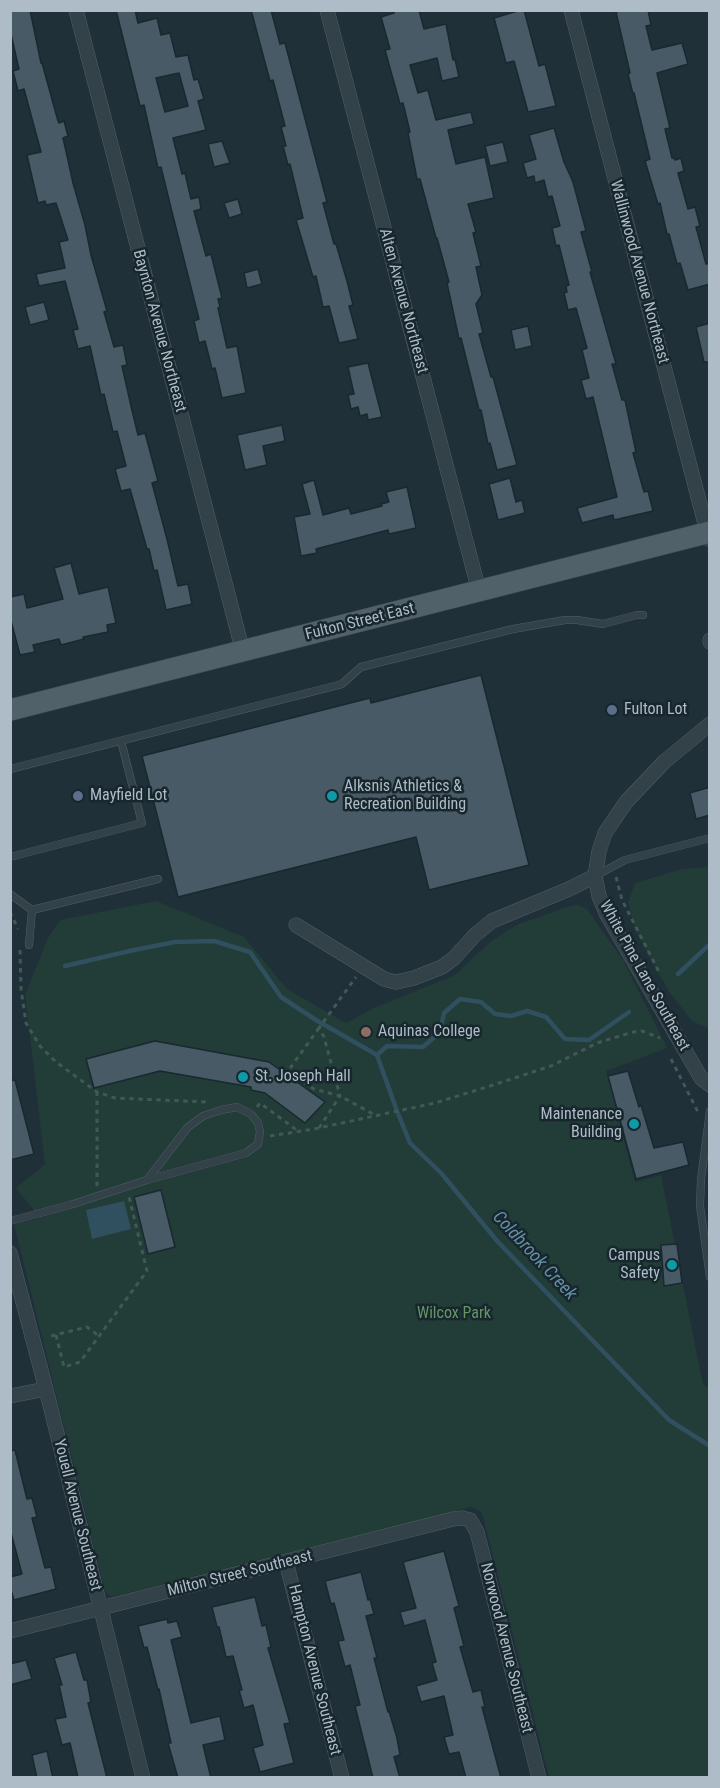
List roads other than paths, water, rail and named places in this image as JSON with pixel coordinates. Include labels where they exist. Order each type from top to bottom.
[{"type":"main road","name":"Fulton Street East","points":[[10,710],[709,535]]},
{"type":"street","name":"Baynton Avenue Northeast","points":[[76,10],[243,652]]},
{"type":"street","name":"Alten Avenue Northeast","points":[[327,10],[479,591]]},
{"type":"street","name":"Wallinwood Avenue Northeast","points":[[570,10],[709,535]]},
{"type":"street","name":"White Pine Lane Southeast","points":[[709,724],[664,762],[626,802],[605,833],[595,876],[599,896],[607,915],[701,1078],[710,1085]]},
{"type":"street","points":[[296,925],[363,966],[395,982],[431,972],[454,958],[475,935],[492,921],[569,890],[595,876]]},
{"type":"street","name":"Youell Avenue Southeast","points":[[10,1253],[143,1778]]},
{"type":"street","points":[[10,1396],[46,1389]]},
{"type":"street","name":"Milton Street Southeast","points":[[10,1631],[453,1519],[470,1520]]},
{"type":"street","name":"Norwood Avenue Southeast","points":[[470,1520],[477,1532],[539,1778]]},
{"type":"street","name":"Hampton Avenue Southeast","points":[[286,1562],[342,1778]]},
{"type":"lane","points":[[10,769],[342,684],[361,667],[513,629],[565,620],[603,624],[644,615]]},
{"type":"lane","points":[[10,857],[141,823],[121,741]]},
{"type":"lane","points":[[595,876],[619,862],[710,838]]},
{"type":"lane","points":[[10,894],[32,909],[158,879]]},
{"type":"lane","points":[[29,945],[32,909]]},
{"type":"lane","points":[[10,1221],[246,1153],[255,1147],[260,1137],[260,1127],[251,1114],[237,1107],[214,1112],[194,1122],[147,1180]]},
{"type":"lane","points":[[710,1111],[706,1130],[700,1206],[710,1277]]},
{"type":"water","points":[[124,1201],[131,1229],[92,1239],[86,1210]]},
{"type":"waterway","points":[[65,966],[175,942],[214,941],[250,952],[281,997],[377,1055],[387,1046],[423,1047],[440,1032],[444,1013],[460,999],[481,1002],[495,1014],[511,1016],[527,1011],[546,1017],[565,1039],[589,1040],[629,1012]]},
{"type":"waterway","points":[[678,974],[710,944]]},
{"type":"waterway","name":"Coldbrook Creek","points":[[377,1055],[410,1143],[441,1173],[498,1242],[669,1420],[710,1446]]},
{"type":"place","name":"Fulton Lot","points":[[612,710]]},
{"type":"place","name":"Mayfield Lot","points":[[78,796]]},
{"type":"place","name":"Alksnis Athletics & Recreation Building","points":[[332,796]]},
{"type":"place","name":"Aquinas College","points":[[366,1032]]},
{"type":"place","name":"St. Joseph Hall","points":[[243,1077]]},
{"type":"place","name":"Maintenance Building","points":[[634,1124]]},
{"type":"place","name":"Campus Safety","points":[[672,1265]]},
{"type":"park label","name":"Wilcox Park","points":[[454,1314]]}]
